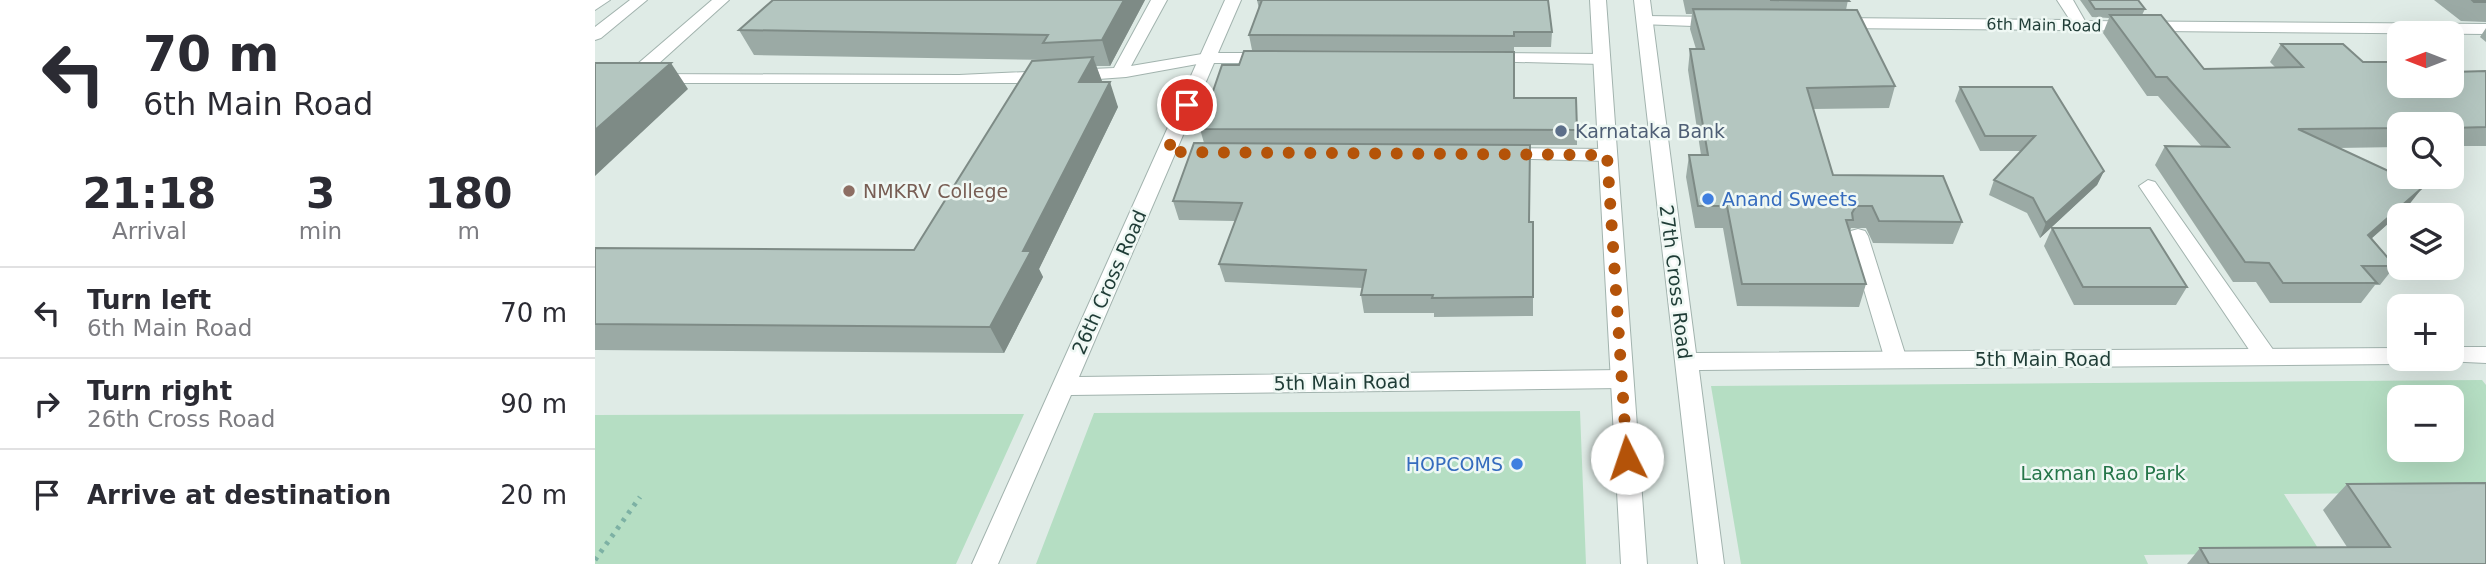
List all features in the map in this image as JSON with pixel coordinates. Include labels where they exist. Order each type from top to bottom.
[{"type":"street","points":[[595,5],[602,0]]},
{"type":"street","points":[[595,35],[639,0]]},
{"type":"street","points":[[632,78],[721,0]]},
{"type":"street","points":[[1121,70],[1159,0]]},
{"type":"street","name":"26th Cross Road","points":[[985,564],[1063,386],[1173,152],[1233,0]]},
{"type":"street","points":[[1598,0],[1634,564]]},
{"type":"street","name":"27th Cross Road","points":[[1642,0],[1711,564]]},
{"type":"street","points":[[2064,0],[2081,26]]},
{"type":"street","points":[[1644,21],[1740,22]]},
{"type":"street","name":"6th Main Road","points":[[1822,23],[2486,29]]},
{"type":"street","points":[[595,78],[1023,81],[1121,70],[1149,71],[1208,58],[1289,58]]},
{"type":"street","points":[[1466,58],[1601,59]]},
{"type":"street","points":[[1483,154],[1607,155]]},
{"type":"street","points":[[2148,186],[2266,357]]},
{"type":"street","points":[[1858,236],[1896,360]]},
{"type":"street","points":[[2464,355],[2486,355]]},
{"type":"street","name":"5th Main Road","points":[[1686,362],[2387,356]]},
{"type":"street","name":"5th Main Road","points":[[1063,386],[1621,379]]},
{"type":"path","points":[[595,559],[640,497]]},
{"type":"green space","name":"Laxman Rao Park","points":[[2482,380],[2486,385],[2486,492],[2284,494],[2321,553],[2144,555],[2148,564],[1741,564],[1711,386]]},
{"type":"green space","points":[[1580,411],[1586,564],[1036,564],[1094,413]]},
{"type":"green space","points":[[1024,414],[956,564],[595,564],[595,415]]},
{"type":"building","points":[[773,0],[1124,0],[1102,40],[1043,43],[1048,35],[739,30]]},
{"type":"building","points":[[1262,0],[1548,0],[1552,32],[1514,32],[1514,36],[1249,35]]},
{"type":"building","points":[[1770,0],[1848,0],[1849,1]]},
{"type":"building","points":[[2089,0],[2138,0],[2145,9],[2095,9]]},
{"type":"building","points":[[1693,9],[1857,10],[1895,86],[1807,88],[1833,175],[1943,176],[1962,222],[1879,221],[1872,206],[1856,206],[1852,213],[1853,220],[1846,220],[1866,284],[1742,284],[1727,206],[1698,206],[1689,155],[1708,155],[1690,49],[1704,49]]},
{"type":"building","points":[[2110,15],[2161,15],[2204,69],[2303,67],[2281,44],[2343,44],[2363,62],[2387,62],[2387,98],[2464,98],[2464,72],[2486,71],[2486,127],[2464,128],[2464,112],[2387,112],[2387,128],[2298,129],[2387,170],[2387,189],[2421,189],[2405,203],[2387,203],[2387,218],[2368,235],[2387,257],[2387,266],[2362,266],[2377,283],[2283,283],[2269,263],[2245,262],[2165,146],[2229,147],[2167,77],[2156,77]]},
{"type":"building","points":[[1244,51],[1514,52],[1514,98],[1576,98],[1577,130],[1200,129],[1222,65],[1239,65]]},
{"type":"building","points":[[1093,57],[1079,82],[1110,82],[1023,251],[1031,251],[990,327],[595,324],[595,248],[914,250],[1032,61]]},
{"type":"building","points":[[595,63],[671,63],[595,130]]},
{"type":"building","points":[[1960,87],[2052,87],[2104,171],[2046,223],[2033,198],[1994,180],[2035,136],[1985,136]]},
{"type":"building","points":[[1194,143],[1530,145],[1529,222],[1533,222],[1533,297],[1432,298],[1433,295],[1361,295],[1366,270],[1219,264],[1242,203],[1173,201]]},
{"type":"building","points":[[2052,228],[2150,228],[2187,287],[2083,287]]},
{"type":"building","points":[[2486,483],[2486,564],[2209,564],[2200,548],[2390,547],[2347,484]]},
{"type":"place","name":"Karnataka Bank","points":[[1561,131]]},
{"type":"place","name":"NMKRV College","points":[[849,191]]},
{"type":"place","name":"Anand Sweets","points":[[1708,199]]},
{"type":"place","name":"HOPCOMS","points":[[1517,464]]},
{"type":"route","points":[[1187,105],[1167,152],[1607,155],[1627,458]]}]
